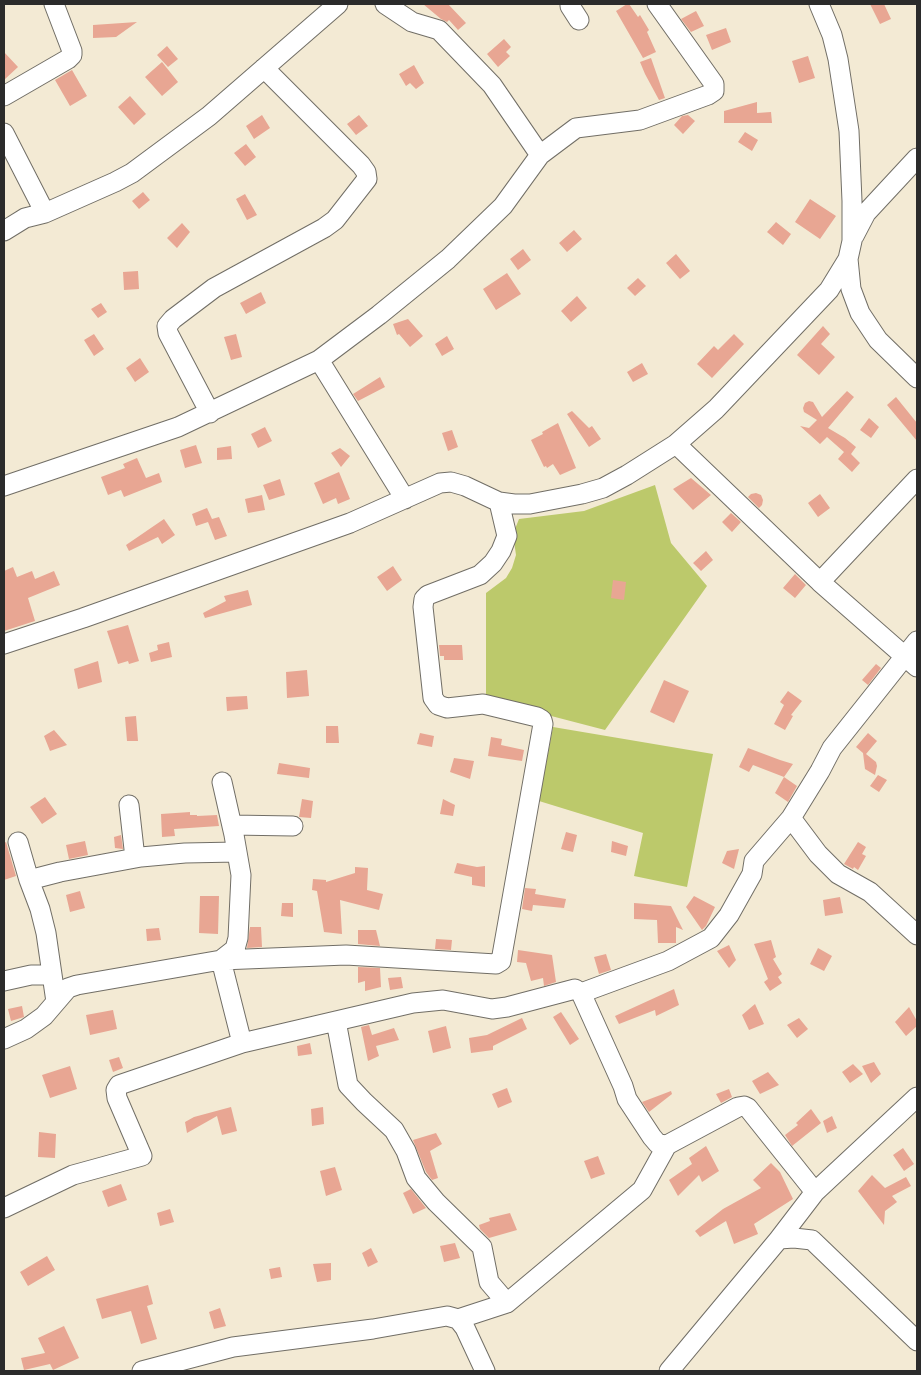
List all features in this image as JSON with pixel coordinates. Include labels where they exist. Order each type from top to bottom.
[{"type":"street","points":[[4,96],[72,56],[72,51],[54,4]]},
{"type":"street","points":[[4,231],[25,218],[44,213],[132,173],[209,116],[338,4]]},
{"type":"street","points":[[385,4],[412,22],[439,30],[492,85],[540,155]]},
{"type":"street","points":[[4,486],[155,436],[210,413],[319,360],[448,259],[502,206],[540,155],[576,128],[640,120],[708,95],[714,91],[714,84],[658,4]]},
{"type":"street","points":[[819,4],[832,35],[838,59],[859,207],[848,259],[851,289],[860,313],[878,340],[917,378]]},
{"type":"street","points":[[210,413],[168,333],[168,326],[214,288],[324,228],[335,220],[367,179],[366,172],[361,165],[264,68]]},
{"type":"street","points":[[4,133],[44,213]]},
{"type":"street","points":[[859,207],[917,158]]},
{"type":"street","points":[[4,644],[83,618],[350,523],[440,483],[451,482],[465,486],[499,502],[514,504],[530,504],[603,488],[676,444],[716,410],[829,290],[848,259]]},
{"type":"street","points":[[829,290],[855,299]]},
{"type":"street","points":[[319,360],[405,499]]},
{"type":"street","points":[[581,994],[668,961],[711,938],[729,915],[752,874],[754,861],[791,818],[820,772],[832,748],[913,654],[820,582],[676,444]]},
{"type":"street","points":[[820,582],[917,479]]},
{"type":"street","points":[[4,1039],[26,1029],[44,1016],[68,988],[221,960],[346,955],[496,964],[501,961],[542,720],[537,717],[484,704],[447,708],[438,704],[433,698],[423,607],[424,599],[428,595],[480,575],[493,563],[501,551],[507,536],[499,502]]},
{"type":"street","points":[[221,960],[235,948],[238,938],[241,875],[222,782]]},
{"type":"street","points":[[128,805],[135,858]]},
{"type":"street","points":[[791,818],[818,854],[838,874],[870,892],[917,935]]},
{"type":"street","points":[[232,825],[293,826]]},
{"type":"street","points":[[18,842],[29,880],[40,908],[46,933],[56,1002]]},
{"type":"street","points":[[29,880],[60,872],[135,858],[185,853],[237,852]]},
{"type":"street","points":[[221,960],[242,1043]]},
{"type":"street","points":[[4,981],[31,975],[52,975]]},
{"type":"street","points":[[4,1208],[73,1176],[142,1156],[117,1098],[116,1090],[119,1085],[242,1043],[429,1000],[443,1000],[492,1009],[507,1007],[575,989],[581,994],[623,1086],[627,1099],[658,1144],[667,1145]]},
{"type":"street","points":[[336,1021],[348,1085],[394,1130],[406,1151],[416,1178],[436,1202],[482,1247],[489,1282],[507,1303]]},
{"type":"street","points":[[670,1371],[816,1192],[917,1096]]},
{"type":"street","points":[[142,1371],[232,1346],[374,1329],[447,1316],[458,1319],[507,1303],[642,1190],[667,1145],[738,1106],[748,1108],[816,1192]]},
{"type":"street","points":[[779,1239],[812,1240],[917,1341]]},
{"type":"street","points":[[458,1319],[465,1328],[485,1371]]},
{"type":"green space","points":[[655,485],[671,543],[707,586],[605,730],[486,699],[486,593],[506,578],[512,568],[516,555],[513,534],[519,519],[584,511]]},
{"type":"green space","points":[[553,727],[713,754],[687,887],[634,876],[643,833],[539,801]]},
{"type":"building","points":[[423,4],[448,4],[466,23],[458,30],[449,20],[447,22],[441,19]]},
{"type":"building","points":[[629,4],[638,17],[640,15],[649,30],[647,32],[656,52],[643,58],[616,11]]},
{"type":"building","points":[[870,4],[884,4],[891,19],[880,24]]},
{"type":"building","points":[[696,11],[704,26],[691,32],[681,19]]},
{"type":"building","points":[[137,22],[116,37],[93,38],[93,25]]},
{"type":"building","points":[[726,28],[731,42],[712,50],[706,35]]},
{"type":"building","points":[[504,39],[511,47],[506,52],[510,56],[498,67],[487,54]]},
{"type":"building","points":[[167,46],[178,59],[168,67],[157,55]]},
{"type":"building","points":[[4,52],[18,67],[4,80]]},
{"type":"building","points":[[808,56],[815,78],[799,83],[792,61]]},
{"type":"building","points":[[651,58],[665,98],[659,100],[640,62]]},
{"type":"building","points":[[162,62],[178,82],[162,96],[145,77]]},
{"type":"building","points":[[414,65],[424,83],[416,89],[410,83],[406,86],[399,74]]},
{"type":"building","points":[[72,70],[87,96],[70,106],[55,80]]},
{"type":"building","points":[[130,96],[146,114],[134,125],[118,107]]},
{"type":"building","points":[[757,102],[757,113],[771,112],[772,123],[724,123],[724,111]]},
{"type":"building","points":[[262,115],[270,128],[254,139],[246,126]]},
{"type":"building","points":[[359,115],[368,126],[356,135],[347,124]]},
{"type":"building","points":[[688,115],[695,121],[683,134],[674,125],[682,116]]},
{"type":"building","points":[[745,132],[758,140],[752,151],[738,142]]},
{"type":"building","points":[[246,144],[256,157],[245,166],[234,153]]},
{"type":"building","points":[[143,192],[150,200],[139,209],[132,201]]},
{"type":"building","points":[[245,194],[257,215],[247,220],[236,199]]},
{"type":"building","points":[[810,199],[836,216],[820,239],[795,222]]},
{"type":"building","points":[[776,222],[791,234],[783,245],[767,232]]},
{"type":"building","points":[[182,223],[190,232],[177,248],[167,238]]},
{"type":"building","points":[[574,230],[582,239],[567,252],[559,243]]},
{"type":"building","points":[[523,249],[531,260],[518,270],[510,259]]},
{"type":"building","points":[[676,254],[690,271],[680,279],[666,263]]},
{"type":"building","points":[[138,271],[139,289],[124,290],[123,272]]},
{"type":"building","points":[[507,273],[521,294],[496,310],[483,289]]},
{"type":"building","points":[[638,278],[646,286],[635,296],[627,288]]},
{"type":"building","points":[[261,292],[266,303],[246,314],[240,303]]},
{"type":"building","points":[[577,296],[587,308],[571,322],[561,311]]},
{"type":"building","points":[[101,303],[107,312],[98,318],[91,309]]},
{"type":"building","points":[[408,319],[423,336],[410,347],[399,334],[397,335],[393,324]]},
{"type":"building","points":[[823,326],[830,334],[821,344],[835,357],[819,375],[797,355]]},
{"type":"building","points":[[94,334],[104,349],[94,356],[84,340]]},
{"type":"building","points":[[236,334],[242,357],[231,360],[224,337]]},
{"type":"building","points":[[734,334],[744,344],[712,378],[697,364],[714,346],[718,350]]},
{"type":"building","points":[[447,336],[454,349],[442,356],[435,344]]},
{"type":"building","points":[[140,358],[149,372],[135,382],[126,368]]},
{"type":"building","points":[[642,363],[648,374],[633,382],[627,372]]},
{"type":"building","points":[[380,377],[385,387],[358,401],[353,394]]},
{"type":"building","points":[[847,391],[854,397],[828,428],[856,447],[851,454],[860,463],[852,472],[838,459],[844,452],[827,437],[820,444],[800,426],[809,428],[817,420],[804,412],[805,403],[813,402],[822,417]]},
{"type":"building","points":[[896,397],[917,423],[917,441],[887,405]]},
{"type":"building","points":[[572,411],[589,428],[592,426],[601,439],[589,447],[567,414]]},
{"type":"building","points":[[869,418],[879,427],[871,438],[860,430]]},
{"type":"building","points":[[558,423],[576,468],[560,475],[553,464],[547,468],[546,466],[544,467],[531,440]]},
{"type":"building","points":[[265,427],[272,441],[258,448],[251,434]]},
{"type":"building","points":[[452,430],[458,447],[448,451],[442,433]]},
{"type":"building","points":[[196,445],[202,463],[185,468],[180,450]]},
{"type":"building","points":[[231,446],[232,459],[217,460],[217,448]]},
{"type":"building","points":[[340,448],[350,456],[341,467],[331,453]]},
{"type":"building","points":[[137,458],[146,478],[159,473],[162,482],[124,497],[121,490],[108,495],[101,477],[125,468],[123,464]]},
{"type":"building","points":[[339,472],[350,499],[338,504],[336,498],[323,504],[314,483]]},
{"type":"building","points":[[691,478],[711,495],[693,510],[673,489]]},
{"type":"building","points":[[280,479],[285,495],[269,500],[263,485]]},
{"type":"building","points":[[756,493],[761,495],[763,500],[759,508],[748,497]]},
{"type":"building","points":[[820,494],[830,508],[818,517],[808,503]]},
{"type":"building","points":[[262,495],[265,510],[248,513],[245,499]]},
{"type":"building","points":[[207,508],[212,519],[219,517],[227,536],[215,540],[208,522],[196,526],[192,514]]},
{"type":"building","points":[[731,513],[741,522],[732,532],[722,522]]},
{"type":"building","points":[[164,519],[175,535],[162,544],[158,537],[129,551],[126,545]]},
{"type":"building","points":[[706,551],[713,560],[701,571],[693,563]]},
{"type":"building","points":[[393,566],[402,580],[387,591],[377,577]]},
{"type":"building","points":[[13,567],[17,577],[32,571],[35,579],[54,571],[60,585],[28,598],[35,621],[4,631],[4,571]]},
{"type":"building","points":[[795,574],[806,585],[795,598],[783,588]]},
{"type":"building","points":[[613,580],[626,582],[624,600],[611,598]]},
{"type":"building","points":[[248,590],[252,605],[205,618],[203,613],[226,601],[224,596]]},
{"type":"building","points":[[128,625],[139,661],[129,664],[128,661],[118,664],[107,631]]},
{"type":"building","points":[[169,642],[172,657],[151,662],[149,653],[158,650],[157,645]]},
{"type":"building","points":[[439,645],[462,645],[463,660],[444,660],[444,656],[440,656]]},
{"type":"building","points":[[98,661],[102,682],[78,689],[74,669]]},
{"type":"building","points":[[876,664],[881,668],[868,685],[862,680]]},
{"type":"building","points":[[307,670],[309,696],[287,698],[286,672]]},
{"type":"building","points":[[664,680],[689,691],[674,723],[650,712]]},
{"type":"building","points":[[788,691],[802,701],[791,715],[793,716],[785,730],[774,724],[784,705],[780,702]]},
{"type":"building","points":[[247,696],[248,709],[227,711],[226,697]]},
{"type":"building","points":[[136,716],[138,741],[127,741],[125,717]]},
{"type":"building","points":[[326,726],[338,726],[339,743],[326,743]]},
{"type":"building","points":[[54,730],[67,745],[50,751],[44,736]]},
{"type":"building","points":[[420,733],[434,736],[432,747],[417,744]]},
{"type":"building","points":[[868,733],[877,741],[866,754],[876,762],[875,775],[865,769],[863,753],[856,747]]},
{"type":"building","points":[[491,737],[502,739],[501,745],[524,750],[522,761],[488,756]]},
{"type":"building","points":[[748,748],[793,764],[784,777],[753,765],[749,772],[739,767]]},
{"type":"building","points":[[454,758],[474,761],[470,779],[450,772]]},
{"type":"building","points":[[279,763],[310,768],[309,778],[277,774]]},
{"type":"building","points":[[878,775],[887,780],[879,792],[870,786]]},
{"type":"building","points":[[784,777],[797,786],[788,802],[775,793]]},
{"type":"building","points":[[45,797],[57,814],[42,824],[30,807]]},
{"type":"building","points":[[302,799],[313,801],[311,818],[299,817]]},
{"type":"building","points":[[443,799],[455,805],[453,816],[440,814]]},
{"type":"building","points":[[190,812],[190,815],[197,816],[217,815],[219,826],[174,829],[175,836],[162,837],[161,814]]},
{"type":"building","points":[[566,832],[577,835],[573,852],[561,849]]},
{"type":"building","points":[[121,835],[123,849],[115,848],[114,837]]},
{"type":"building","points":[[85,841],[88,855],[69,859],[66,845]]},
{"type":"building","points":[[612,841],[628,846],[626,856],[611,852]]},
{"type":"building","points":[[6,842],[16,876],[4,880],[4,843]]},
{"type":"building","points":[[858,842],[866,847],[862,854],[866,856],[858,870],[844,864]]},
{"type":"building","points":[[739,849],[734,869],[722,863],[727,851]]},
{"type":"building","points":[[457,863],[477,867],[485,866],[485,887],[472,885],[472,877],[454,873]]},
{"type":"building","points":[[355,867],[368,868],[367,890],[383,894],[379,910],[340,900],[342,934],[324,932],[317,891],[312,890],[313,879],[326,880],[326,882],[355,873]]},
{"type":"building","points":[[525,888],[536,889],[535,894],[566,899],[564,908],[533,905],[532,911],[522,909]]},
{"type":"building","points":[[80,891],[85,908],[70,912],[66,895]]},
{"type":"building","points":[[200,896],[219,896],[218,934],[199,933]]},
{"type":"building","points":[[694,896],[715,907],[706,926],[702,930],[686,907]]},
{"type":"building","points":[[840,897],[843,913],[825,916],[823,900]]},
{"type":"building","points":[[282,903],[293,903],[293,917],[281,916]]},
{"type":"building","points":[[634,903],[671,906],[683,930],[676,927],[676,943],[658,943],[657,920],[634,919]]},
{"type":"building","points":[[250,927],[261,927],[262,947],[247,948]]},
{"type":"building","points":[[159,928],[161,940],[147,941],[146,929]]},
{"type":"building","points":[[358,930],[376,930],[380,946],[358,944]]},
{"type":"building","points":[[436,939],[452,940],[451,950],[435,949]]},
{"type":"building","points":[[771,940],[776,957],[773,959],[782,974],[778,977],[782,983],[770,991],[764,982],[768,979],[754,944]]},
{"type":"building","points":[[729,945],[736,960],[729,968],[717,951]]},
{"type":"building","points":[[818,948],[832,956],[824,971],[810,964]]},
{"type":"building","points":[[518,950],[552,955],[556,982],[544,986],[543,978],[531,981],[526,963],[517,962]]},
{"type":"building","points":[[606,954],[611,970],[599,974],[594,957]]},
{"type":"building","points":[[358,967],[380,968],[381,987],[365,991],[365,981],[358,983]]},
{"type":"building","points":[[401,977],[403,988],[390,990],[388,978]]},
{"type":"building","points":[[674,989],[679,1005],[656,1016],[655,1010],[619,1024],[615,1016]]},
{"type":"building","points":[[755,1004],[764,1024],[749,1030],[742,1015]]},
{"type":"building","points":[[22,1006],[24,1017],[11,1021],[8,1009]]},
{"type":"building","points":[[909,1007],[917,1021],[917,1026],[906,1036],[895,1022]]},
{"type":"building","points":[[113,1010],[117,1029],[90,1035],[86,1015]]},
{"type":"building","points":[[561,1012],[579,1039],[570,1045],[553,1017]]},
{"type":"building","points":[[522,1018],[527,1029],[493,1046],[493,1050],[471,1053],[469,1038],[487,1035]]},
{"type":"building","points":[[799,1018],[808,1029],[797,1038],[787,1025]]},
{"type":"building","points":[[369,1025],[372,1035],[394,1028],[399,1040],[376,1046],[379,1056],[368,1061],[361,1027]]},
{"type":"building","points":[[446,1026],[451,1048],[433,1053],[428,1031]]},
{"type":"building","points":[[310,1043],[312,1054],[298,1056],[297,1046]]},
{"type":"building","points":[[119,1057],[123,1068],[113,1072],[109,1060]]},
{"type":"building","points":[[874,1062],[881,1074],[871,1083],[862,1066]]},
{"type":"building","points":[[853,1064],[863,1074],[850,1083],[842,1072]]},
{"type":"building","points":[[70,1066],[77,1089],[50,1098],[42,1075]]},
{"type":"building","points":[[768,1072],[779,1085],[760,1094],[752,1081]]},
{"type":"building","points":[[507,1088],[512,1102],[498,1108],[492,1094]]},
{"type":"building","points":[[729,1089],[732,1097],[721,1103],[716,1094]]},
{"type":"building","points":[[671,1091],[672,1094],[649,1112],[642,1102]]},
{"type":"building","points":[[231,1107],[237,1131],[222,1135],[217,1116],[187,1133],[185,1122],[194,1117]]},
{"type":"building","points":[[323,1107],[324,1124],[312,1126],[311,1109]]},
{"type":"building","points":[[811,1109],[821,1123],[792,1146],[785,1135],[798,1125],[796,1123]]},
{"type":"building","points":[[832,1116],[837,1128],[827,1133],[823,1121]]},
{"type":"building","points":[[39,1132],[56,1134],[55,1158],[38,1157]]},
{"type":"building","points":[[436,1133],[442,1144],[430,1151],[438,1178],[432,1180],[426,1172],[413,1140]]},
{"type":"building","points":[[706,1146],[719,1171],[702,1182],[699,1175],[678,1196],[669,1180],[692,1164],[689,1158]]},
{"type":"building","points":[[903,1148],[914,1164],[904,1171],[893,1155]]},
{"type":"building","points":[[598,1156],[605,1174],[591,1179],[584,1161]]},
{"type":"building","points":[[771,1163],[780,1172],[793,1199],[754,1224],[758,1234],[734,1244],[726,1221],[700,1237],[695,1231],[723,1209],[761,1188],[753,1180]]},
{"type":"building","points":[[335,1167],[342,1190],[326,1196],[320,1171]]},
{"type":"building","points":[[872,1175],[885,1188],[906,1177],[911,1186],[892,1196],[897,1202],[885,1211],[884,1225],[858,1191]]},
{"type":"building","points":[[121,1184],[127,1200],[108,1207],[102,1191]]},
{"type":"building","points":[[411,1189],[426,1208],[413,1214],[403,1193]]},
{"type":"building","points":[[170,1209],[174,1222],[160,1226],[157,1213]]},
{"type":"building","points":[[510,1213],[517,1230],[489,1238],[480,1229],[479,1225],[490,1221],[489,1218]]},
{"type":"building","points":[[455,1243],[460,1258],[444,1262],[440,1246]]},
{"type":"building","points":[[371,1248],[378,1262],[368,1267],[362,1253]]},
{"type":"building","points":[[47,1256],[55,1270],[28,1286],[20,1272]]},
{"type":"building","points":[[331,1263],[331,1280],[317,1282],[313,1264]]},
{"type":"building","points":[[280,1267],[282,1277],[271,1279],[269,1269]]},
{"type":"building","points":[[148,1285],[153,1304],[147,1306],[157,1339],[141,1344],[131,1311],[102,1319],[96,1299]]},
{"type":"building","points":[[220,1308],[226,1326],[214,1329],[209,1312]]},
{"type":"building","points":[[64,1326],[79,1358],[53,1370],[50,1364],[24,1370],[21,1358],[45,1353],[38,1338]]}]
